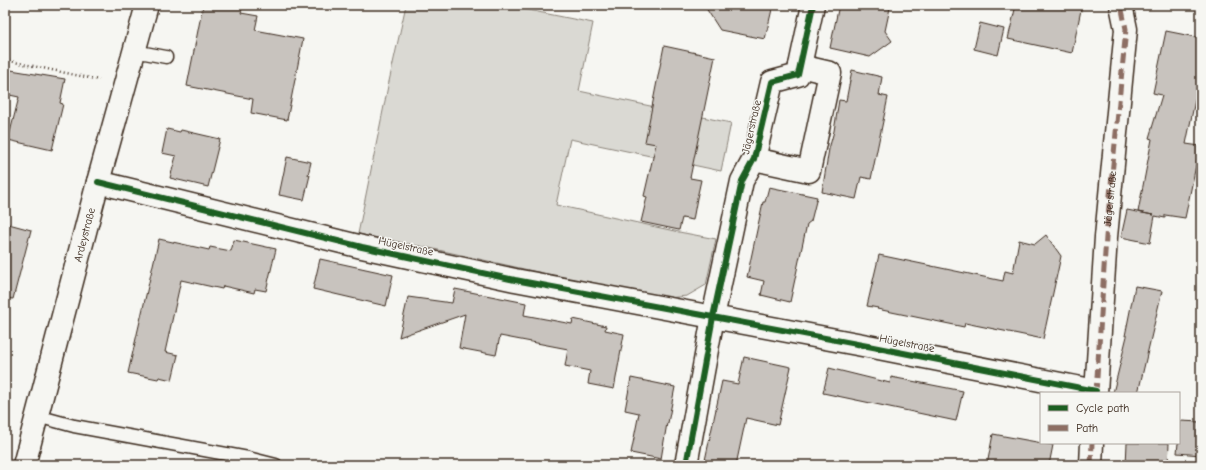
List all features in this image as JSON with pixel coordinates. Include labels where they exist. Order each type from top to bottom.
[{"type":"street","name":"Ardeystraße","points":[[24,465],[98,182],[147,5]]},
{"type":"street","points":[[800,66],[813,5]]},
{"type":"street","name":"Jägerstraße","points":[[1096,392],[1106,237],[1126,29],[1121,5]]},
{"type":"street","name":"Jägerstraße","points":[[713,317],[742,181],[754,159],[772,82],[798,75],[800,66],[830,73],[809,171],[754,159]]},
{"type":"street","name":"Hügelstraße","points":[[98,182],[370,248],[515,280],[872,347],[1096,392]]},
{"type":"street","points":[[686,465],[713,317]]},
{"type":"street","points":[[1091,465],[1092,444]]},
{"type":"lane","points":[[134,50],[166,57]]},
{"type":"lane","points":[[37,416],[74,426],[248,458],[276,465]]},
{"type":"path","points":[[5,60],[124,85]]},
{"type":"shaded area","points":[[406,5],[503,5],[593,23],[579,91],[731,123],[721,171],[570,139],[556,205],[716,239],[706,285],[687,296],[659,299],[434,249],[358,234]]},
{"type":"building","points":[[203,5],[243,5],[241,13],[258,16],[255,30],[303,39],[287,120],[251,113],[253,99],[187,86]]},
{"type":"building","points":[[704,5],[773,5],[765,39],[720,30]]},
{"type":"building","points":[[839,5],[876,5],[890,8],[885,31],[892,41],[870,57],[830,48]]},
{"type":"building","points":[[1016,5],[1082,5],[1072,53],[1008,39]]},
{"type":"building","points":[[980,23],[1004,29],[998,55],[974,49]]},
{"type":"building","points":[[1166,31],[1201,38],[1201,71],[1186,144],[1200,146],[1185,218],[1165,215],[1165,218],[1155,216],[1150,243],[1121,237],[1127,210],[1153,215],[1138,212],[1152,139],[1149,138],[1162,95],[1153,93]]},
{"type":"building","points":[[664,46],[715,57],[690,178],[701,180],[693,220],[682,218],[679,230],[641,222],[647,197],[644,196],[656,144],[645,142]]},
{"type":"building","points":[[5,69],[65,79],[60,103],[63,104],[52,150],[8,140],[19,97],[5,94]]},
{"type":"building","points":[[852,70],[882,77],[879,95],[888,97],[871,179],[861,177],[856,199],[822,192],[839,100],[846,101]]},
{"type":"building","points":[[167,129],[180,132],[181,130],[220,139],[208,187],[170,178],[176,156],[162,153]]},
{"type":"building","points":[[287,157],[311,162],[308,175],[310,175],[304,200],[279,195]]},
{"type":"building","points":[[769,187],[817,197],[811,221],[807,224],[790,302],[761,295],[764,281],[747,277],[763,202],[765,202]]},
{"type":"building","points":[[5,223],[31,230],[13,299],[5,298]]},
{"type":"building","points":[[1046,235],[1061,256],[1043,339],[965,323],[964,327],[867,306],[879,255],[1003,281],[1005,271],[1013,273],[1019,240],[1035,244]]},
{"type":"building","points":[[159,239],[209,250],[210,247],[231,251],[234,240],[276,249],[266,291],[255,289],[254,293],[223,286],[222,289],[181,280],[165,352],[178,355],[172,380],[159,377],[158,379],[128,373]]},
{"type":"building","points":[[320,259],[393,275],[386,306],[313,289]]},
{"type":"building","points":[[1135,286],[1162,291],[1138,392],[1113,392],[1127,336],[1125,336]]},
{"type":"building","points":[[455,289],[526,303],[524,315],[572,324],[573,319],[606,326],[605,330],[624,334],[614,389],[588,384],[590,371],[565,366],[568,349],[500,336],[496,355],[459,348],[465,314],[399,337],[408,297],[452,303]]},
{"type":"building","points":[[744,357],[791,367],[778,425],[746,418],[736,465],[704,465],[722,381],[738,384]]},
{"type":"building","points":[[829,368],[890,383],[891,377],[963,391],[956,421],[823,393]]},
{"type":"building","points":[[631,378],[675,387],[661,459],[631,453],[639,413],[625,410]]},
{"type":"building","points":[[1180,421],[1201,422],[1201,455],[1177,453],[1178,444],[1180,444]]},
{"type":"building","points":[[993,434],[1040,443],[1040,444],[1053,445],[1049,465],[987,465]]},
{"type":"building","points":[[1127,444],[1169,444],[1168,465],[1126,465]]},
{"type":"marked path","points":[[1096,392],[1106,237],[1126,29],[1121,5]]},
{"type":"marked path","points":[[1091,465],[1092,444]]},
{"type":"cycle path","points":[[686,465],[713,317],[742,181],[754,159],[772,82],[798,75],[813,5]]},
{"type":"cycle path","points":[[98,182],[362,247],[515,280],[873,347],[1096,391]]}]
